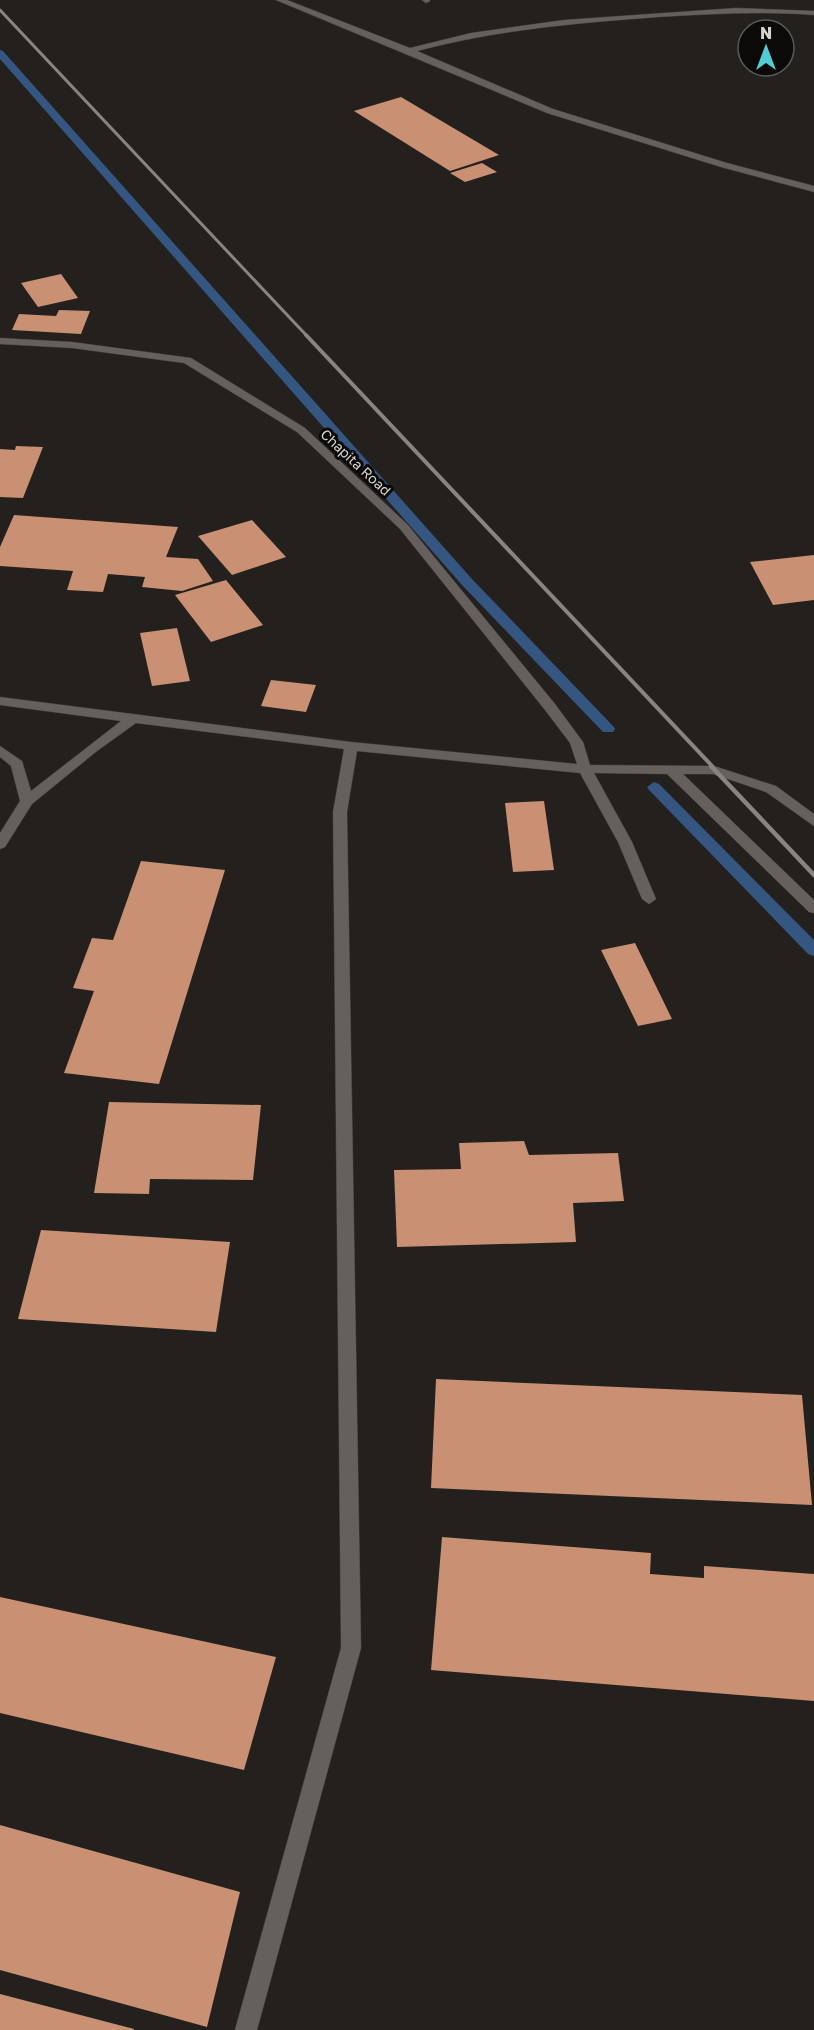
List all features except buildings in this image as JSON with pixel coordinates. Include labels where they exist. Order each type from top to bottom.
[{"type":"street","points":[[280,0],[409,51],[550,111],[724,165],[814,189]]},
{"type":"street","points":[[409,51],[456,37],[560,21],[722,10],[789,10],[814,13]]},
{"type":"street","name":"Chapita Road","points":[[0,341],[72,345],[187,360],[301,430],[404,527],[576,742],[585,769],[625,842],[649,898]]},
{"type":"street","points":[[0,701],[351,746],[585,769],[714,770],[771,789],[814,821]]},
{"type":"street","points":[[0,844],[27,801],[92,748],[134,718]]},
{"type":"street","points":[[246,2030],[351,1648],[340,812],[351,746]]},
{"type":"street","points":[[0,750],[17,764],[27,801]]},
{"type":"street","points":[[671,770],[814,908]]},
{"type":"waterway","points":[[0,53],[467,582],[608,729]]},
{"type":"waterway","points":[[654,787],[814,950]]},
{"type":"railway","points":[[0,10],[307,336]]},
{"type":"railway","points":[[306,335],[713,767]]},
{"type":"railway","points":[[711,766],[814,875]]}]
